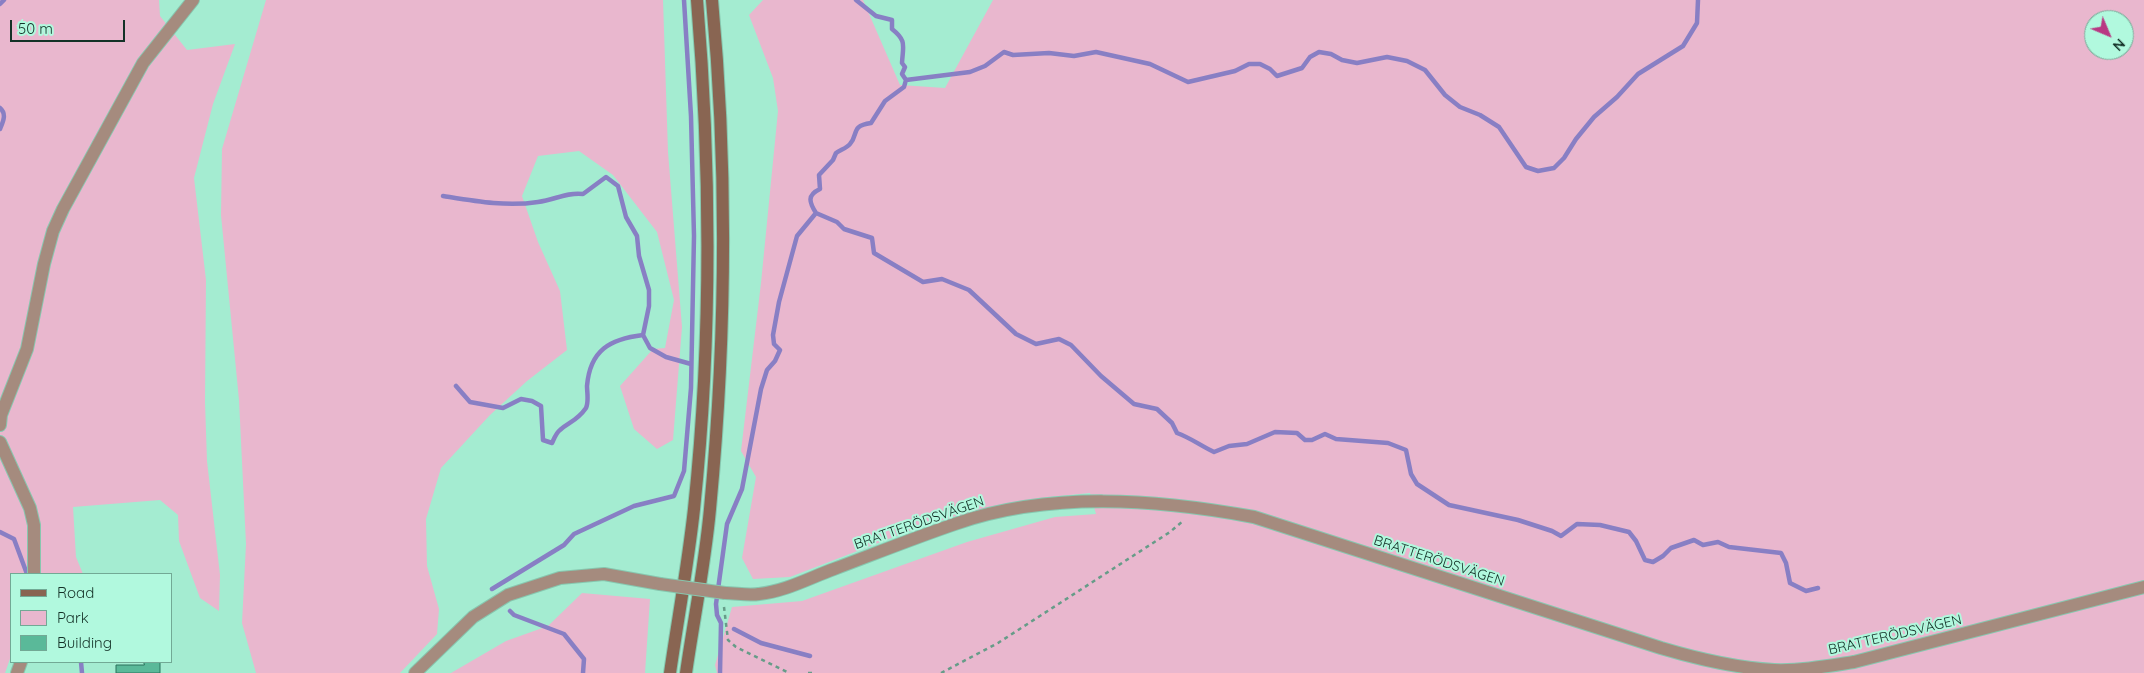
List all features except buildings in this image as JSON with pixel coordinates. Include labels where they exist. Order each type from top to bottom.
[{"type":"main road","points":[[670,673],[694,509],[707,328],[708,179],[697,0]]},
{"type":"main road","points":[[686,673],[710,510],[723,327],[723,179],[718,64],[712,0]]},
{"type":"street","points":[[0,424],[1,415],[27,349],[44,264],[62,209],[143,63],[193,0]]},
{"type":"street","points":[[0,442],[30,508],[34,526],[34,573]]},
{"type":"street","name":"BRATTERÖDSVÄGEN","points":[[415,673],[474,617],[508,595],[560,578],[604,574],[725,593],[757,594],[790,586],[956,524],[1004,510],[1081,502],[1160,504],[1217,510],[1254,517],[1661,648],[1716,664],[1775,670],[1814,668],[1854,662],[2144,587]]},
{"type":"path","points":[[942,673],[998,643],[1170,532],[1185,520],[1188,508]]},
{"type":"path","points":[[725,593],[724,612],[728,640],[736,647],[789,673]]},
{"type":"path","points":[[808,673],[816,673]]},
{"type":"green space","points":[[0,0],[159,0],[160,16],[187,50],[235,44],[213,104],[194,178],[206,280],[205,402],[207,461],[220,575],[219,611],[200,598],[179,541],[178,515],[160,500],[73,507],[76,557],[83,573],[10,573],[10,659],[5,673],[0,673]]},
{"type":"green space","points":[[266,0],[663,0],[668,152],[682,327],[673,440],[657,449],[634,429],[620,386],[653,349],[665,348],[674,300],[657,232],[613,175],[579,151],[538,156],[522,196],[538,242],[560,291],[567,350],[527,381],[490,415],[441,468],[426,519],[427,566],[439,609],[437,634],[400,673],[256,673],[242,623],[246,544],[239,400],[221,215],[222,149]]},
{"type":"green space","points":[[763,0],[863,0],[900,85],[945,88],[993,0],[2144,0],[2144,673],[717,673],[715,665],[732,607],[802,601],[967,542],[1055,517],[1096,514],[1090,493],[1049,497],[956,516],[917,528],[790,577],[753,579],[742,558],[756,477],[741,451],[761,283],[778,111],[773,78],[749,15]]},
{"type":"green space","points":[[582,593],[650,599],[645,673],[451,673],[506,641],[548,626]]},
{"type":"waterway","points":[[0,4],[4,0]]},
{"type":"waterway","points":[[492,589],[564,545],[574,534],[634,506],[674,496],[684,471],[691,388],[694,236],[691,116],[684,0]]},
{"type":"waterway","points":[[720,673],[721,623],[717,615],[716,604],[727,524],[742,489],[761,389],[767,370],[775,361],[780,350],[774,344],[773,335],[779,302],[797,236],[816,213],[812,205],[811,196],[820,189],[819,175],[833,160],[836,153],[850,144],[858,128],[864,124],[871,123],[885,101],[904,87],[906,80],[902,74],[905,67],[902,63],[903,44],[900,37],[892,29],[892,20],[876,16],[856,0]]},
{"type":"waterway","points":[[906,80],[970,72],[985,66],[1004,52],[1013,55],[1049,53],[1074,56],[1096,52],[1150,64],[1188,82],[1235,71],[1249,64],[1260,64],[1270,69],[1277,76],[1302,68],[1310,57],[1319,52],[1357,63],[1387,57],[1407,61],[1425,70],[1445,95],[1460,107],[1480,115],[1499,127],[1526,167],[1538,171],[1554,168],[1564,158],[1576,139],[1594,117],[1617,97],[1638,74],[1683,46],[1697,23],[1698,0]]},
{"type":"waterway","points":[[0,108],[4,115],[0,129]]},
{"type":"waterway","points":[[443,196],[502,204],[538,202],[571,194],[583,194],[606,177],[618,186],[626,217],[637,236],[639,256],[649,290],[649,306],[643,335],[650,348],[666,357],[691,364]]},
{"type":"waterway","points":[[816,213],[837,222],[844,229],[872,238],[874,253],[923,282],[942,279],[969,290],[1016,334],[1036,344],[1059,339],[1071,345],[1101,376],[1134,404],[1157,409],[1172,423],[1177,433],[1214,452],[1229,446],[1247,444],[1275,432],[1297,433],[1305,440],[1312,440],[1325,434],[1336,439],[1388,443],[1406,450],[1411,474],[1417,484],[1449,505],[1518,520],[1552,531],[1561,536],[1577,524],[1600,525],[1629,532],[1636,541],[1645,560],[1653,562],[1671,548],[1694,540],[1703,545],[1718,542],[1729,547],[1781,553],[1786,563],[1790,583],[1806,591],[1818,588]]},
{"type":"waterway","points":[[456,386],[470,402],[503,408],[521,399],[532,401],[541,406],[543,440],[552,443],[559,431],[576,419],[586,408],[589,374],[592,363],[597,355],[612,343],[643,335]]},
{"type":"waterway","points":[[0,532],[14,539],[27,573]]},
{"type":"waterway","points":[[510,611],[514,615],[564,634],[584,659],[583,673]]},
{"type":"waterway","points":[[734,629],[761,643],[810,656]]},
{"type":"waterway","points":[[81,663],[82,673]]}]
